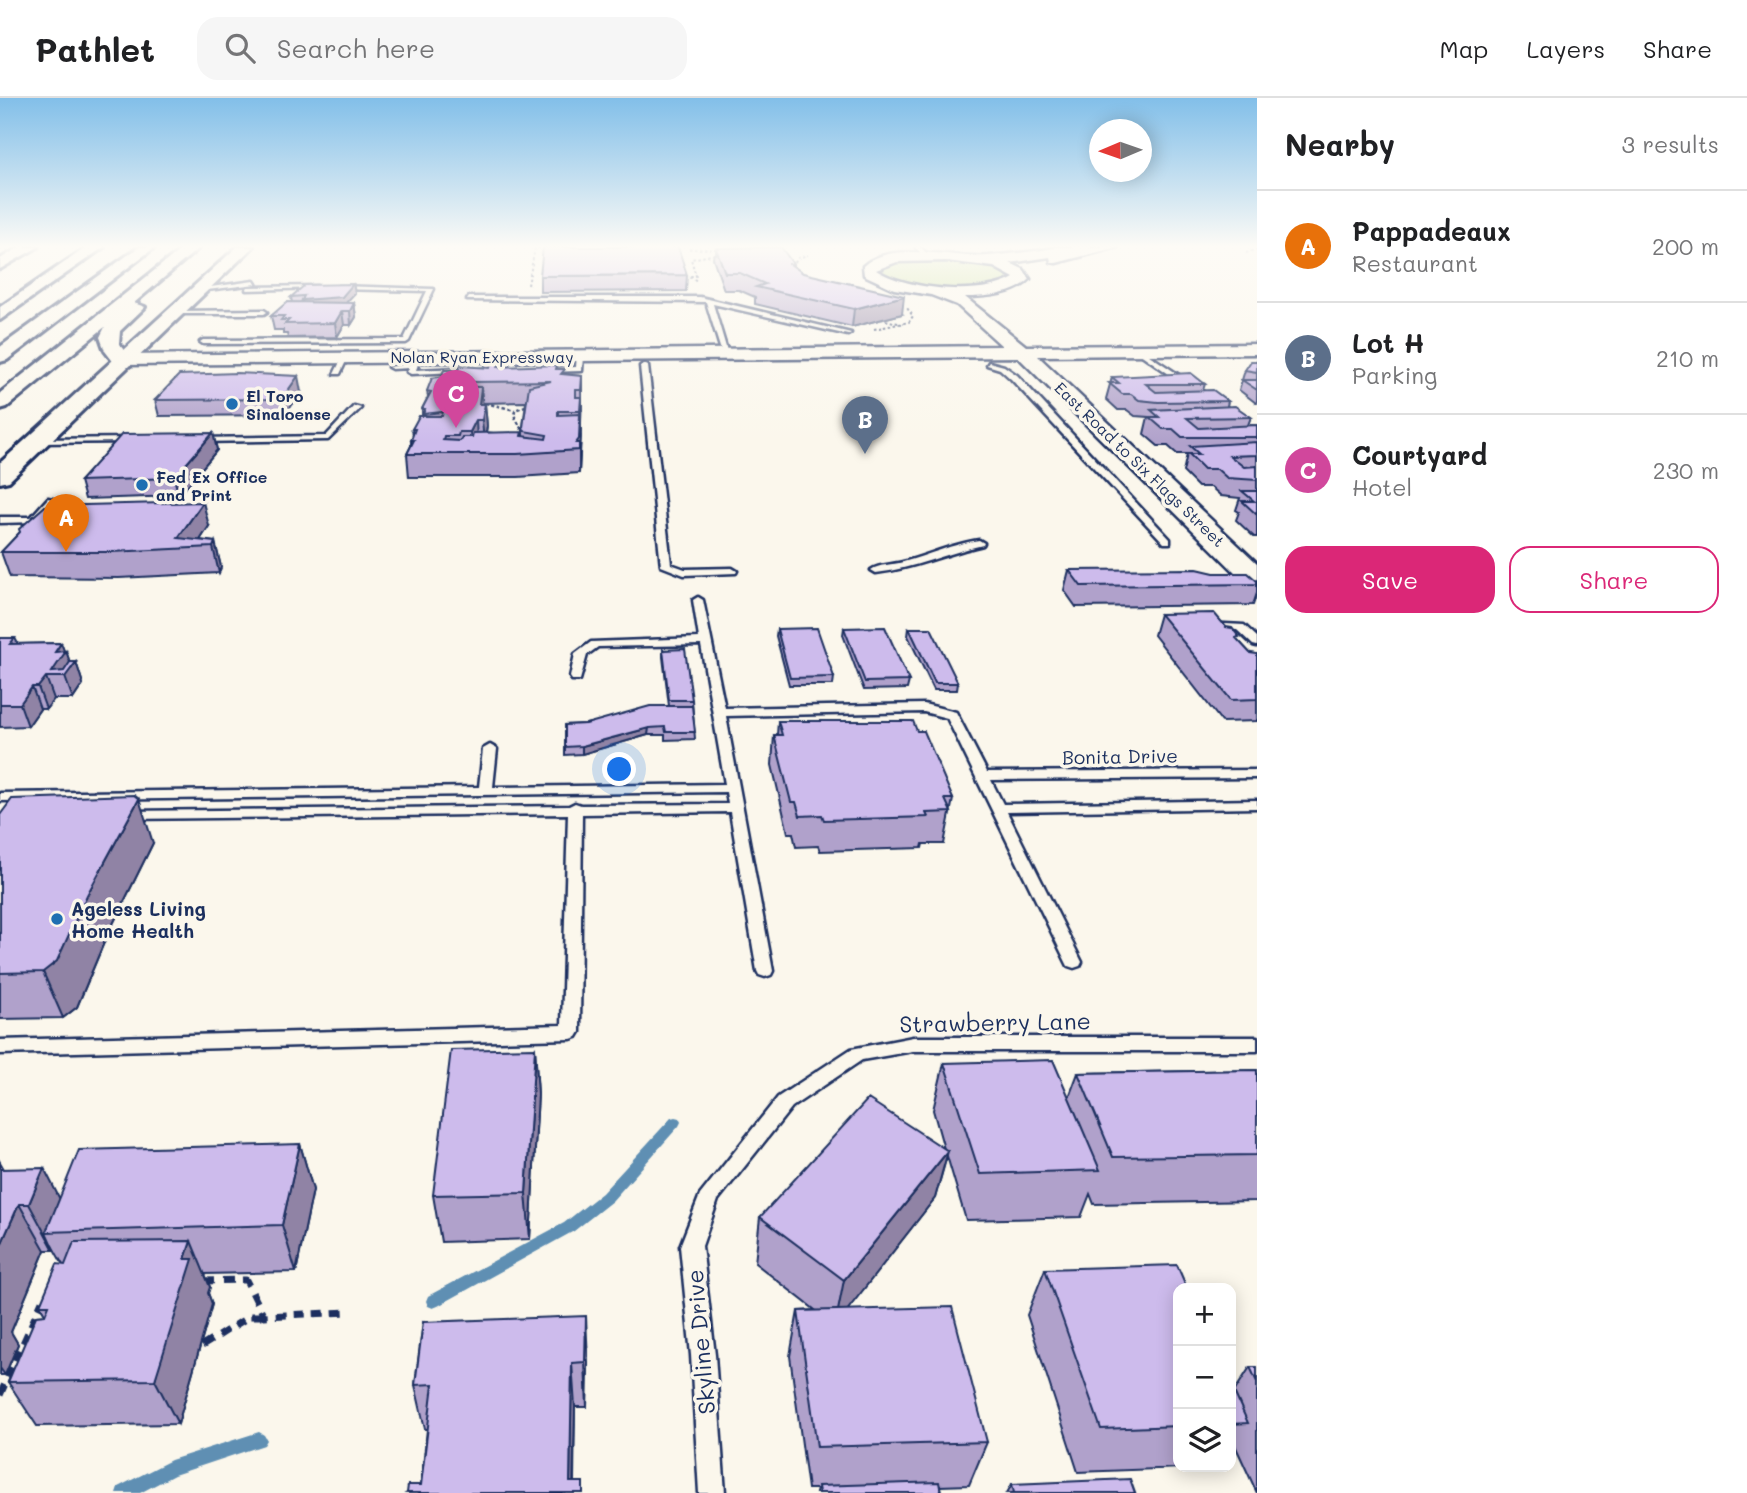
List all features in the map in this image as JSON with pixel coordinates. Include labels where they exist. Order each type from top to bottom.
[{"type":"main road","points":[[1,365],[67,312]]},
{"type":"main road","points":[[1,365],[75,312]]},
{"type":"main road","points":[[0,403],[112,312]]},
{"type":"main road","points":[[122,360],[110,349],[108,340],[113,327],[130,312]]},
{"type":"main road","points":[[3,472],[173,313]]},
{"type":"street","name":"East Road to Six Flags Street","points":[[974,312],[1006,341],[1022,351],[1252,568]]},
{"type":"street","name":"East Road to Six Flags Street","points":[[998,312],[1026,342],[1022,351]]},
{"type":"street","name":"Nolan Ryan Expressway","points":[[138,346],[142,353],[152,356],[252,353],[341,364],[580,355],[1257,349]]},
{"type":"street","name":"Nolan Ryan Expressway","points":[[122,360],[252,353]]},
{"type":"lane","points":[[173,313],[255,312]]},
{"type":"lane","points":[[203,342],[252,353],[406,341],[420,312]]},
{"type":"lane","points":[[712,312],[725,354]]},
{"type":"lane","points":[[749,312],[825,333],[848,333]]},
{"type":"lane","points":[[1138,350],[1205,395]]},
{"type":"lane","points":[[540,370],[579,369],[580,355]]},
{"type":"lane","points":[[392,367],[415,361]]},
{"type":"lane","points":[[415,361],[411,372],[459,375],[471,370]]},
{"type":"lane","points":[[989,364],[1002,367],[1014,377],[1167,541]]},
{"type":"lane","points":[[644,366],[666,566],[684,572],[732,571]]},
{"type":"lane","points":[[538,379],[549,375],[551,370]]},
{"type":"lane","points":[[189,440],[328,438],[357,408]]},
{"type":"lane","points":[[36,441],[147,440]]},
{"type":"lane","points":[[0,520],[34,520],[51,500]]},
{"type":"lane","points":[[876,570],[894,569],[954,546],[979,543]]},
{"type":"lane","points":[[698,600],[765,971]]},
{"type":"lane","points":[[1199,626],[1240,627],[1257,643]]},
{"type":"lane","points":[[576,677],[581,654],[595,644],[705,641]]},
{"type":"lane","points":[[719,712],[924,708],[944,711],[957,720],[1073,962]]},
{"type":"lane","points":[[485,789],[490,749]]},
{"type":"lane","name":"Bonita Drive","points":[[984,776],[1257,774]]},
{"type":"lane","points":[[0,797],[734,788]]},
{"type":"lane","points":[[1000,808],[1257,804]]},
{"type":"lane","points":[[108,816],[575,807],[737,808]]},
{"type":"lane","points":[[0,1047],[571,1032],[575,807]]},
{"type":"lane","name":"Strawberry Lane","points":[[710,1195],[785,1102],[857,1054],[913,1044],[1257,1044]]},
{"type":"lane","name":"Skyline Drive","points":[[710,1195],[691,1246],[703,1355],[712,1493]]},
{"type":"path","points":[[869,330],[903,324],[913,316],[910,312]]},
{"type":"path","points":[[881,319],[903,324]]},
{"type":"path","points":[[485,403],[515,410],[539,403]]},
{"type":"path","points":[[510,446],[519,441],[522,434],[514,419],[515,410]]},
{"type":"path","points":[[194,1282],[246,1280],[264,1316]]},
{"type":"path","points":[[0,1395],[49,1287]]},
{"type":"path","points":[[202,1346],[250,1316],[352,1312]]},
{"type":"building","points":[[275,312],[341,312],[335,323],[285,324],[289,320],[281,320],[284,316],[271,316]]},
{"type":"building","points":[[487,357],[509,357],[507,364],[499,364],[498,367],[557,365],[556,369],[565,369],[561,374],[582,376],[581,390],[576,390],[576,397],[581,397],[580,411],[558,411],[558,415],[580,414],[579,439],[576,443],[579,443],[579,450],[517,454],[407,454],[414,440],[411,440],[415,429],[412,429],[419,416],[442,416],[443,412],[423,414],[425,409],[422,409],[431,392],[427,391],[432,378],[452,375],[442,374],[444,370],[458,370],[460,366],[490,368],[491,364],[485,364]],"holes":[[[551,381],[529,386],[524,431],[547,435],[546,439],[521,436],[522,432],[473,433],[472,437],[462,437],[460,441],[443,440],[444,436],[458,436],[459,432],[470,432],[476,420],[482,420],[485,404],[479,404],[481,387],[471,387],[472,382]]]},
{"type":"building","points":[[1251,361],[1257,361],[1257,372],[1245,370]]},
{"type":"building","points":[[237,373],[298,376],[282,399],[155,400],[179,375]]},
{"type":"building","points":[[1191,373],[1205,384],[1146,384],[1156,392],[1213,390],[1228,401],[1139,400],[1131,394],[1122,394],[1109,383],[1119,383],[1112,377]]},
{"type":"building","points":[[1242,380],[1257,380],[1257,390]]},
{"type":"building","points":[[1235,406],[1251,417],[1187,418],[1199,428],[1257,425],[1257,437],[1182,437],[1173,429],[1163,429],[1149,417],[1159,417],[1151,410]]},
{"type":"building","points":[[213,433],[174,478],[80,481],[122,434]]},
{"type":"building","points":[[1257,442],[1257,455],[1230,456],[1244,467],[1257,466],[1257,480],[1227,478],[1217,469],[1204,469],[1189,454],[1199,454],[1190,446]]},
{"type":"building","points":[[1242,491],[1257,491],[1257,515],[1242,501],[1254,501]]},
{"type":"building","points":[[203,502],[178,538],[215,542],[213,547],[111,552],[1,552],[20,532],[19,529],[45,506]]},
{"type":"building","points":[[1197,569],[1214,573],[1248,573],[1257,584],[1081,586],[1069,570]]},
{"type":"building","points":[[1214,613],[1226,627],[1232,628],[1239,637],[1236,638],[1250,653],[1257,654],[1257,699],[1231,700],[1160,614]]},
{"type":"building","points":[[885,627],[909,681],[865,682],[844,628]]},
{"type":"building","points":[[817,628],[834,677],[790,678],[777,629]]},
{"type":"building","points":[[909,628],[931,628],[958,683],[935,683]]},
{"type":"building","points":[[0,638],[15,638],[10,644],[61,643],[55,652],[66,651],[52,672],[64,671],[70,662],[76,662],[65,677],[46,677],[38,687],[32,687],[20,704],[0,704]]},
{"type":"building","points":[[685,649],[692,700],[669,700],[663,650]]},
{"type":"building","points":[[650,706],[692,706],[695,732],[666,732],[665,727],[649,728],[582,746],[565,747],[565,725],[586,724]]},
{"type":"building","points":[[778,721],[913,721],[917,731],[924,731],[953,799],[945,799],[951,812],[926,813],[928,817],[824,820],[822,815],[800,816],[796,802],[791,802],[774,735],[782,735]]},
{"type":"building","points":[[134,795],[139,799],[87,895],[57,961],[43,972],[0,973],[0,815],[12,799]]},
{"type":"building","points":[[535,1048],[526,1193],[433,1195],[451,1050]]},
{"type":"building","points":[[1053,1060],[1100,1170],[980,1174],[944,1063]]},
{"type":"building","points":[[1257,1070],[1257,1155],[1113,1157],[1078,1073]]},
{"type":"building","points":[[868,1099],[948,1151],[844,1280],[760,1217]]},
{"type":"building","points":[[300,1144],[282,1225],[46,1232],[79,1150]]},
{"type":"building","points":[[44,1168],[29,1204],[19,1204],[0,1247],[0,1169]]},
{"type":"building","points":[[191,1241],[185,1259],[193,1259],[155,1380],[8,1382],[36,1316],[45,1315],[49,1305],[40,1305],[57,1264],[65,1265],[74,1242]]},
{"type":"building","points":[[1177,1265],[1185,1283],[1173,1283],[1173,1426],[1101,1429],[1045,1269]]},
{"type":"building","points":[[952,1307],[987,1442],[817,1447],[798,1311]]},
{"type":"building","points":[[586,1316],[585,1362],[572,1363],[570,1482],[583,1482],[583,1493],[407,1493],[408,1485],[421,1485],[433,1384],[415,1385],[423,1322]]},
{"type":"building","points":[[1250,1367],[1257,1367],[1257,1382]]},
{"type":"building","points":[[1236,1396],[1248,1423],[1236,1424]]},
{"type":"building","points":[[1130,1479],[1135,1493],[1014,1493],[1012,1484]]},
{"type":"building","points":[[939,1482],[941,1493],[819,1493],[818,1486]]},
{"type":"waterway","points":[[433,1301],[569,1227],[607,1197],[675,1122]]},
{"type":"waterway","points":[[124,1493],[171,1468],[259,1440]]},
{"type":"place","name":"El Toro Sinaloense","points":[[232,404]]},
{"type":"place","name":"Courtyard","points":[[456,428]]},
{"type":"place","name":"Lot H","points":[[865,454]]},
{"type":"place","name":"Fed Ex Office and Print","points":[[142,485]]},
{"type":"place","name":"Pappadeaux","points":[[66,552]]},
{"type":"place","name":"Ageless Living Home Health","points":[[57,919]]}]
